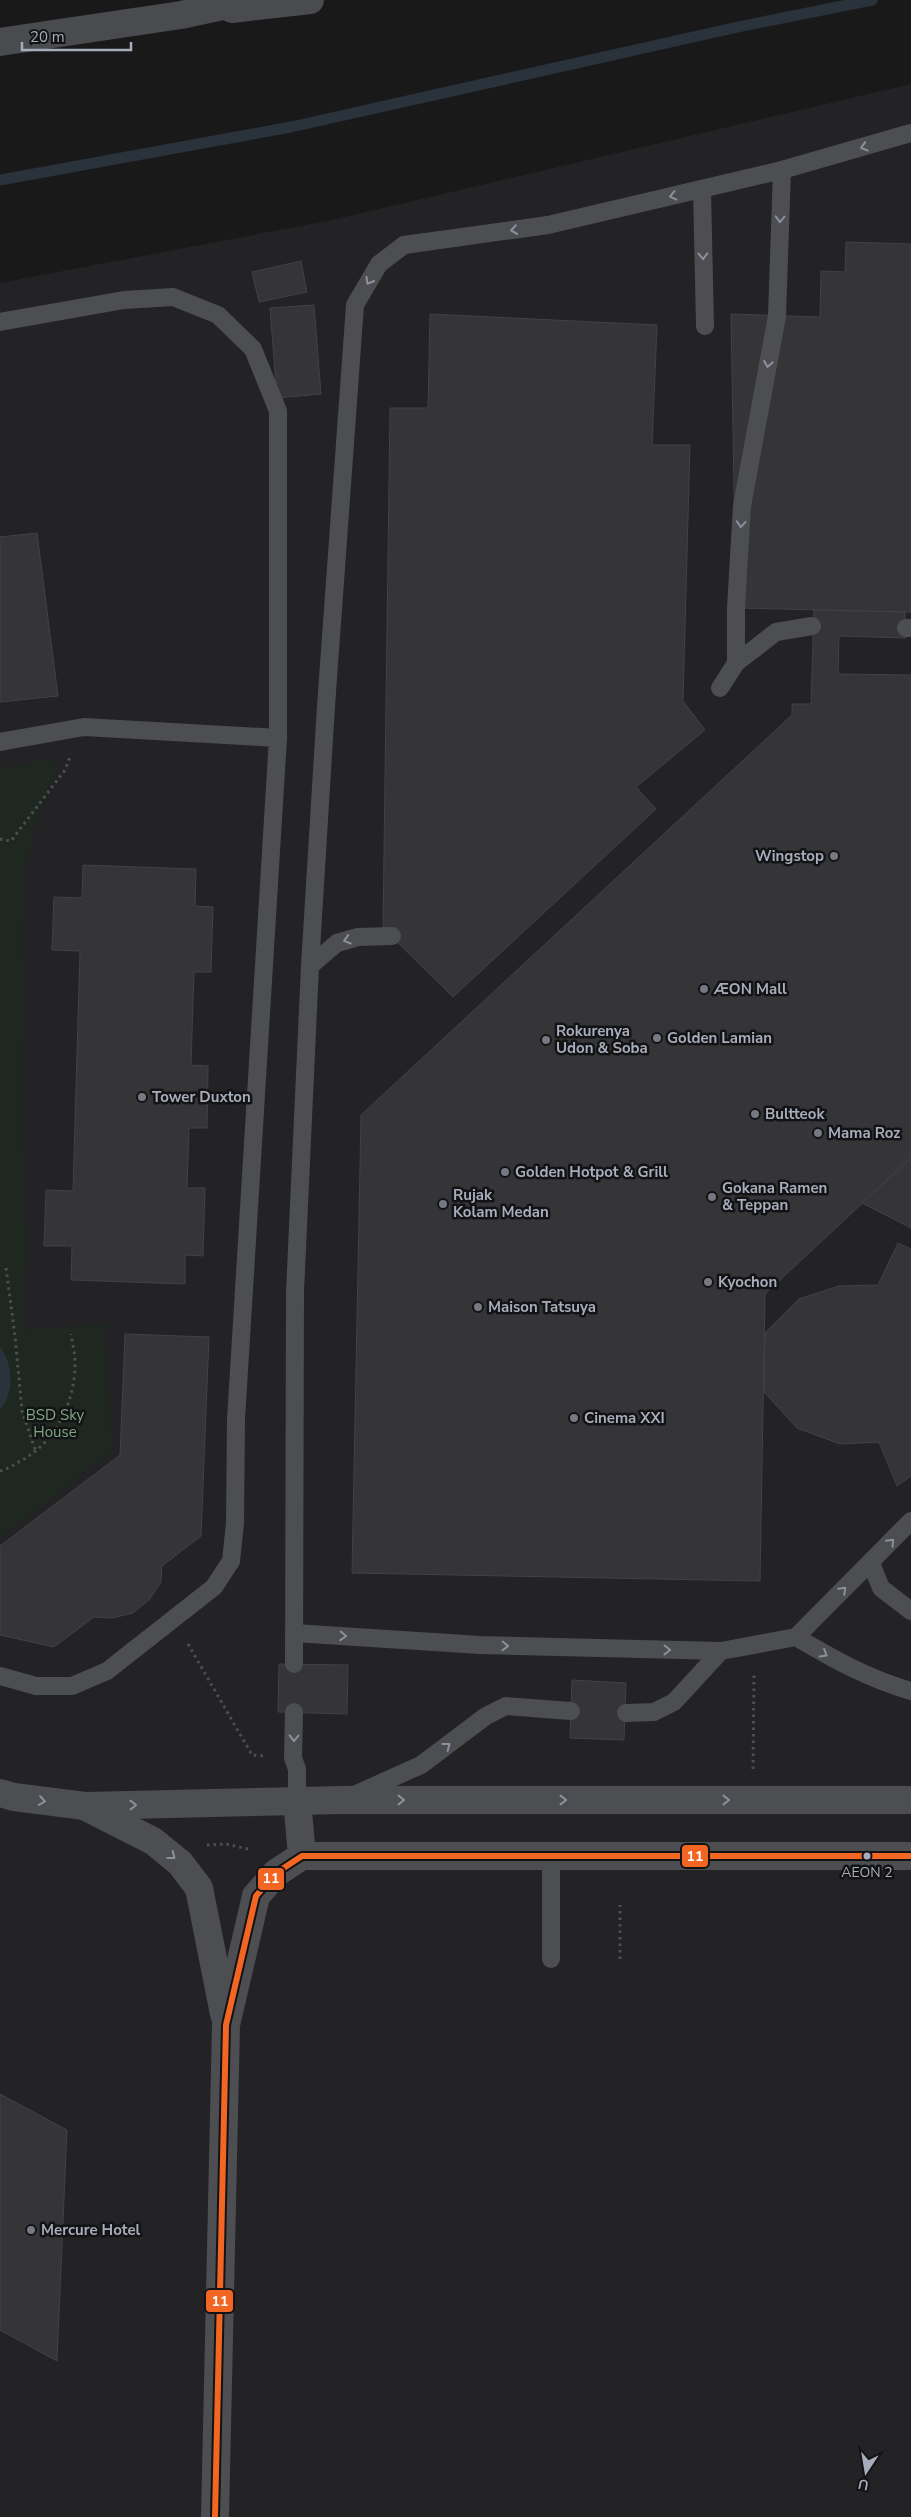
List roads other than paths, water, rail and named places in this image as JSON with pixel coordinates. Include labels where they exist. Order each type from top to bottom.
[{"type":"highway","points":[[181,15],[250,0]]},
{"type":"highway","points":[[0,42],[181,15],[310,0]]},
{"type":"street","points":[[0,1793],[14,1797],[85,1806],[297,1800],[911,1800]]},
{"type":"street","points":[[297,1800],[302,1856]]},
{"type":"street","points":[[85,1806],[153,1841],[180,1862],[199,1888],[226,2025]]},
{"type":"street","points":[[215,2517],[226,2025],[256,1896],[276,1873],[302,1856],[911,1856]]},
{"type":"lane","points":[[294,1664],[295,1292],[310,966],[355,305],[378,264],[404,245],[548,225],[782,170],[911,133]]},
{"type":"lane","points":[[736,663],[736,608],[742,506],[777,316],[782,170]]},
{"type":"lane","points":[[702,190],[705,326]]},
{"type":"lane","points":[[0,322],[124,300],[173,297],[218,315],[253,349],[278,412],[278,738],[236,1419],[235,1523],[232,1561],[214,1587],[172,1618],[107,1672],[72,1686],[36,1686],[0,1676]]},
{"type":"lane","points":[[720,688],[736,663],[776,632],[812,626]]},
{"type":"lane","points":[[0,742],[84,727],[278,738]]},
{"type":"lane","points":[[310,966],[338,943],[358,937],[392,936]]},
{"type":"lane","points":[[294,1633],[480,1645],[721,1651],[755,1645],[796,1637],[911,1521]]},
{"type":"lane","points":[[871,1563],[881,1588],[911,1611]]},
{"type":"lane","points":[[796,1637],[839,1663],[868,1676],[911,1691]]},
{"type":"lane","points":[[626,1713],[654,1712],[674,1702],[721,1651]]},
{"type":"lane","points":[[342,1800],[421,1765],[486,1716],[506,1706],[571,1712]]},
{"type":"lane","points":[[294,1712],[293,1758],[297,1769],[297,1800]]},
{"type":"lane","points":[[550,1857],[551,1959]]},
{"type":"waterway","points":[[0,180],[291,127],[738,27],[872,0]]},
{"type":"place","name":"Wingstop","points":[[834,856]]},
{"type":"place","name":"ÆON Mall","points":[[704,989]]},
{"type":"place","name":"Golden Lamian","points":[[657,1038]]},
{"type":"place","name":"Rokurenya Udon & Soba","points":[[546,1040]]},
{"type":"place","name":"Tower Duxton","points":[[142,1097]]},
{"type":"place","name":"Bultteok","points":[[755,1114]]},
{"type":"place","name":"Mama Roz","points":[[818,1133]]},
{"type":"place","name":"Golden Hotpot & Grill","points":[[505,1172]]},
{"type":"place","name":"Gokana Ramen & Teppan","points":[[712,1197]]},
{"type":"place","name":"Rujak Kolam Medan","points":[[443,1204]]},
{"type":"place","name":"Kyochon","points":[[708,1282]]},
{"type":"place","name":"Maison Tatsuya","points":[[478,1307]]},
{"type":"place","name":"Cinema XXI","points":[[574,1418]]},
{"type":"place","name":"AEON 2","points":[[867,1856]]},
{"type":"place","name":"Mercure Hotel","points":[[31,2230]]},
{"type":"park label","name":"BSD Sky House","points":[[55,1424]]}]
